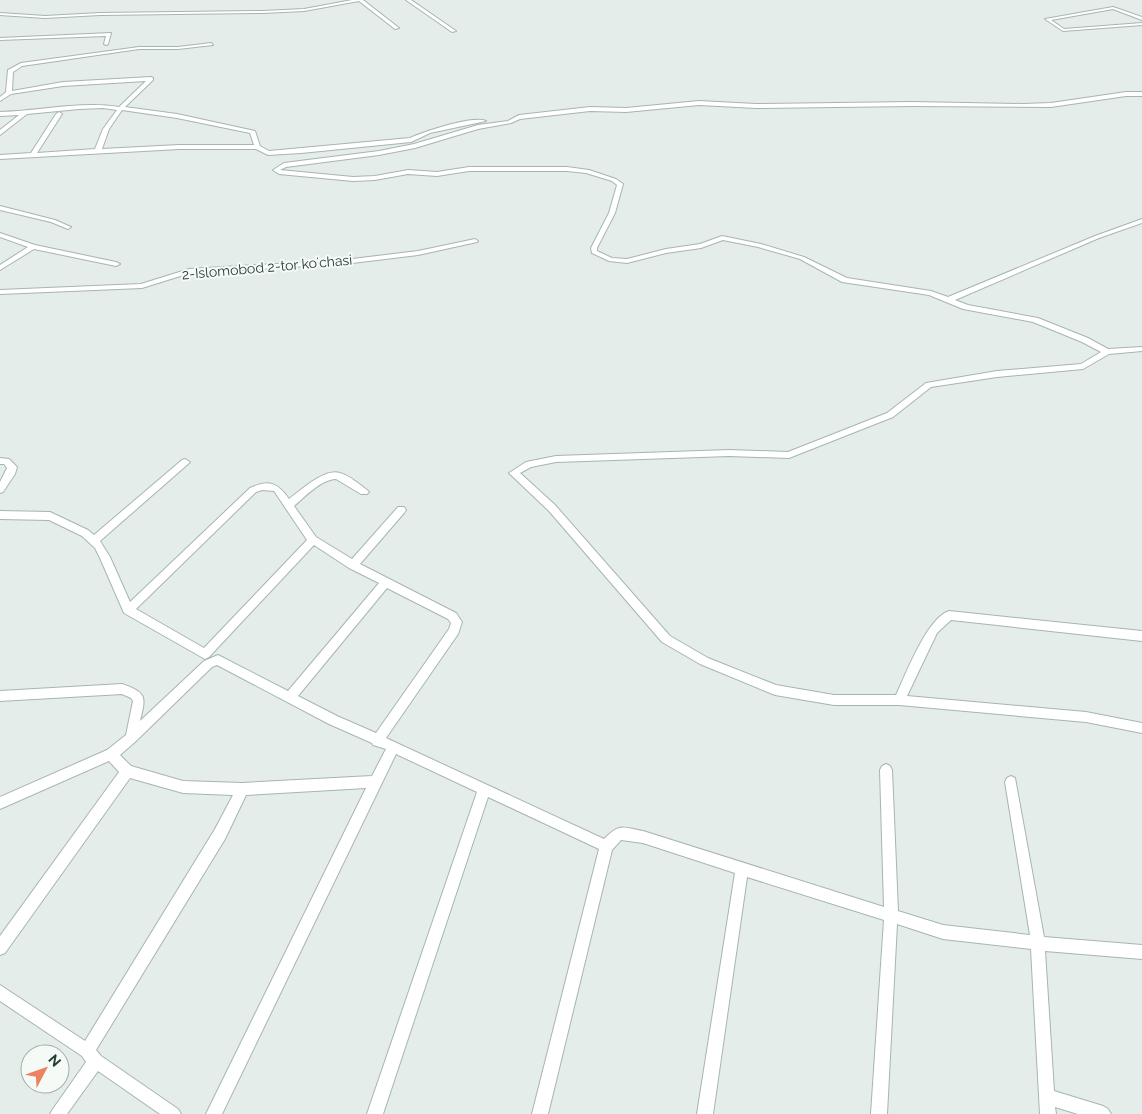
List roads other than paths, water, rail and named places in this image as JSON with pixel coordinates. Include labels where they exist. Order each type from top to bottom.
[{"type":"street","points":[[0,14],[45,17],[100,14],[263,12],[304,10],[359,0],[397,28]]},
{"type":"street","points":[[408,0],[454,31]]},
{"type":"street","points":[[1142,19],[1114,8],[1047,19],[1063,30],[1142,24]]},
{"type":"street","points":[[0,39],[109,34],[106,44]]},
{"type":"street","points":[[9,93],[10,71],[21,66],[136,48],[178,48],[211,44]]},
{"type":"street","points":[[0,100],[9,93],[63,84],[151,79],[119,108],[108,126],[98,151]]},
{"type":"street","points":[[0,157],[179,147],[257,147],[268,153],[412,140],[428,132],[470,122],[590,109],[626,110],[699,103],[756,106],[912,104],[1023,106],[1051,105],[1126,94],[1142,94]]},
{"type":"street","points":[[0,114],[79,107],[119,108],[177,116],[253,132],[257,147]]},
{"type":"street","points":[[0,133],[26,113]]},
{"type":"street","points":[[33,155],[59,114]]},
{"type":"street","points":[[511,119],[509,122],[478,127],[415,146],[379,153],[284,165],[276,170],[287,173],[353,179],[375,178],[408,172],[437,174],[468,169],[578,169],[614,180],[620,184],[612,213],[594,248],[594,252],[611,260],[636,259],[666,250],[701,246],[722,238],[759,244],[802,258],[844,280],[931,293],[950,298],[966,306],[1035,320],[1085,340],[1107,352]]},
{"type":"street","points":[[0,208],[68,227]]},
{"type":"street","points":[[950,298],[1097,237],[1142,221]]},
{"type":"street","points":[[0,235],[33,246],[116,264]]},
{"type":"street","name":"2-Islomobod 2-tor koʻchasi","points":[[0,292],[142,286],[189,271],[344,262],[418,253],[475,241]]},
{"type":"street","points":[[0,268],[33,246]]},
{"type":"street","points":[[1142,349],[1107,352],[1083,366],[997,374],[929,385],[890,414],[789,455],[729,453],[556,459],[529,464],[514,473],[552,508],[666,639],[704,661],[775,690],[834,700],[899,700],[1086,717],[1142,728]]},
{"type":"street","points":[[0,461],[6,461],[12,467],[0,490]]},
{"type":"street","points":[[94,542],[185,462]]},
{"type":"street","points":[[289,505],[309,489],[333,475],[338,476],[364,492]]},
{"type":"street","points":[[128,610],[253,490],[260,486],[277,489],[313,540],[353,565],[452,616],[457,626],[377,741]]},
{"type":"street","points":[[353,565],[401,510]]},
{"type":"street","points":[[0,515],[50,516],[85,533],[105,557],[128,610],[205,654],[289,698],[377,741],[484,788],[606,846]]},
{"type":"street","points":[[205,654],[313,540]]},
{"type":"street","points":[[289,698],[386,582]]},
{"type":"street","points":[[899,700],[933,630],[949,616],[1142,636]]},
{"type":"street","points":[[0,803],[112,754],[202,670],[218,660]]},
{"type":"street","points":[[0,696],[122,689],[135,694],[139,701],[138,715],[130,738]]},
{"type":"street","points":[[214,1114],[393,747]]},
{"type":"street","points":[[112,754],[127,771],[183,787],[242,789],[376,782]]},
{"type":"street","points":[[879,1114],[891,915],[886,770]]},
{"type":"street","points":[[0,948],[127,771]]},
{"type":"street","points":[[1010,782],[1038,943],[1048,1114]]},
{"type":"street","points":[[375,1114],[484,788]]},
{"type":"street","points":[[58,1114],[220,834],[242,789]]},
{"type":"street","points":[[540,1114],[606,846],[619,833],[643,837],[943,932],[1142,952]]},
{"type":"street","points":[[705,1114],[742,869]]},
{"type":"street","points":[[0,992],[173,1114]]},
{"type":"street","points":[[1048,1097],[1103,1114]]}]
